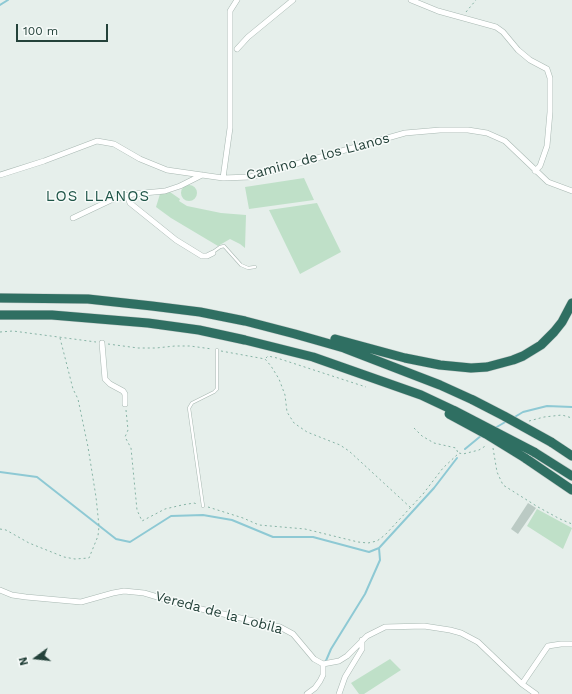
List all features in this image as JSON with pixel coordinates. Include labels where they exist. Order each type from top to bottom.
[{"type":"highway","points":[[0,298],[88,299],[200,312],[245,321],[344,348],[440,385],[473,400],[551,442],[572,456]]},
{"type":"highway","points":[[245,321],[283,325],[430,363],[456,367],[479,368],[513,360],[541,345],[562,322],[572,303]]},
{"type":"highway","points":[[0,315],[52,315],[148,323],[199,330],[313,357],[420,395],[525,458],[572,490]]},
{"type":"highway","points":[[452,413],[534,452],[572,476]]},
{"type":"street","points":[[223,178],[230,128],[230,11],[237,0]]},
{"type":"street","points":[[238,49],[248,37],[293,0]]},
{"type":"street","points":[[411,0],[438,11],[496,27],[503,32],[518,50],[530,60],[544,67],[549,73],[550,112],[547,146],[540,166],[535,171]]},
{"type":"street","name":"Camino de los Llanos","points":[[0,175],[44,161],[97,141],[114,144],[140,159],[167,170],[223,178],[250,177],[405,133],[440,130],[468,130],[487,133],[505,141],[548,182],[572,191]]},
{"type":"street","points":[[73,218],[111,200],[127,196],[165,191],[180,186],[202,175]]},
{"type":"street","points":[[127,196],[130,203],[176,240],[202,256],[207,256],[213,253]]},
{"type":"street","points":[[102,343],[105,379],[110,384],[123,391],[125,394],[126,404]]},
{"type":"street","name":"Vereda de la Lobila","points":[[0,590],[12,595],[81,602],[113,593],[144,592],[188,606],[280,627],[293,634],[314,659],[323,664]]},
{"type":"street","points":[[307,694],[315,688],[320,681],[323,675],[323,664],[331,663],[343,658],[362,640],[374,632],[385,627],[424,626],[461,633],[478,642],[522,684],[536,694]]},
{"type":"street","points":[[338,694],[347,673],[362,649],[362,640]]},
{"type":"street","points":[[522,684],[548,646],[572,644]]},
{"type":"lane","points":[[213,253],[220,246],[224,246],[241,265],[248,268],[255,267]]},
{"type":"lane","points":[[203,506],[189,408],[192,403],[217,389],[217,350]]},
{"type":"path","points":[[464,19],[466,13],[476,0]]},
{"type":"path","points":[[0,332],[13,331],[138,348],[190,346],[265,359],[279,379],[285,395],[287,412],[294,423],[307,432],[340,445],[349,451],[411,508]]},
{"type":"path","points":[[0,529],[6,530],[30,543],[64,557],[76,559],[89,558],[98,536],[99,526],[96,497],[88,447],[78,399],[73,389],[60,337]]},
{"type":"path","points":[[265,359],[268,356],[277,358],[366,386]]},
{"type":"path","points":[[126,404],[128,430],[125,437],[131,448],[137,510],[142,521],[165,509],[194,503],[243,518],[260,525],[305,529],[368,543],[377,541],[385,535],[411,508],[443,468],[459,453]]},
{"type":"path","points":[[414,428],[422,436],[434,442],[456,448],[459,453],[463,454]]},
{"type":"path","points":[[492,445],[497,472],[503,485],[532,504],[572,524]]},
{"type":"green space","points":[[304,178],[314,200],[249,209],[245,187]]},
{"type":"green space","points":[[189,185],[195,187],[197,193],[195,199],[189,201],[183,199],[181,193],[183,187]]},
{"type":"green space","points":[[170,192],[180,199],[179,201],[187,206],[221,213],[246,215],[245,248],[230,239],[218,246],[171,218],[156,207],[160,194]]},
{"type":"green space","points":[[317,203],[341,252],[300,274],[269,210]]},
{"type":"green space","points":[[537,509],[572,528],[563,549],[527,526]]},
{"type":"green space","points":[[390,659],[401,670],[364,694],[359,694],[351,683]]},
{"type":"building","points":[[528,503],[536,508],[518,534],[511,529]]},
{"type":"waterway","points":[[0,5],[8,0]]},
{"type":"waterway","points":[[513,418],[523,412],[547,406],[572,407]]},
{"type":"waterway","points":[[495,428],[507,421]]},
{"type":"waterway","points":[[465,449],[482,435]]},
{"type":"waterway","points":[[0,472],[37,477],[116,539],[130,542],[171,516],[203,515],[232,520],[273,537],[313,537],[369,552],[379,548],[434,488],[457,458]]},
{"type":"waterway","points":[[325,663],[331,649],[365,594],[380,560],[379,548]]},
{"type":"district","name":"LOS LLANOS","points":[[98,197]]}]
